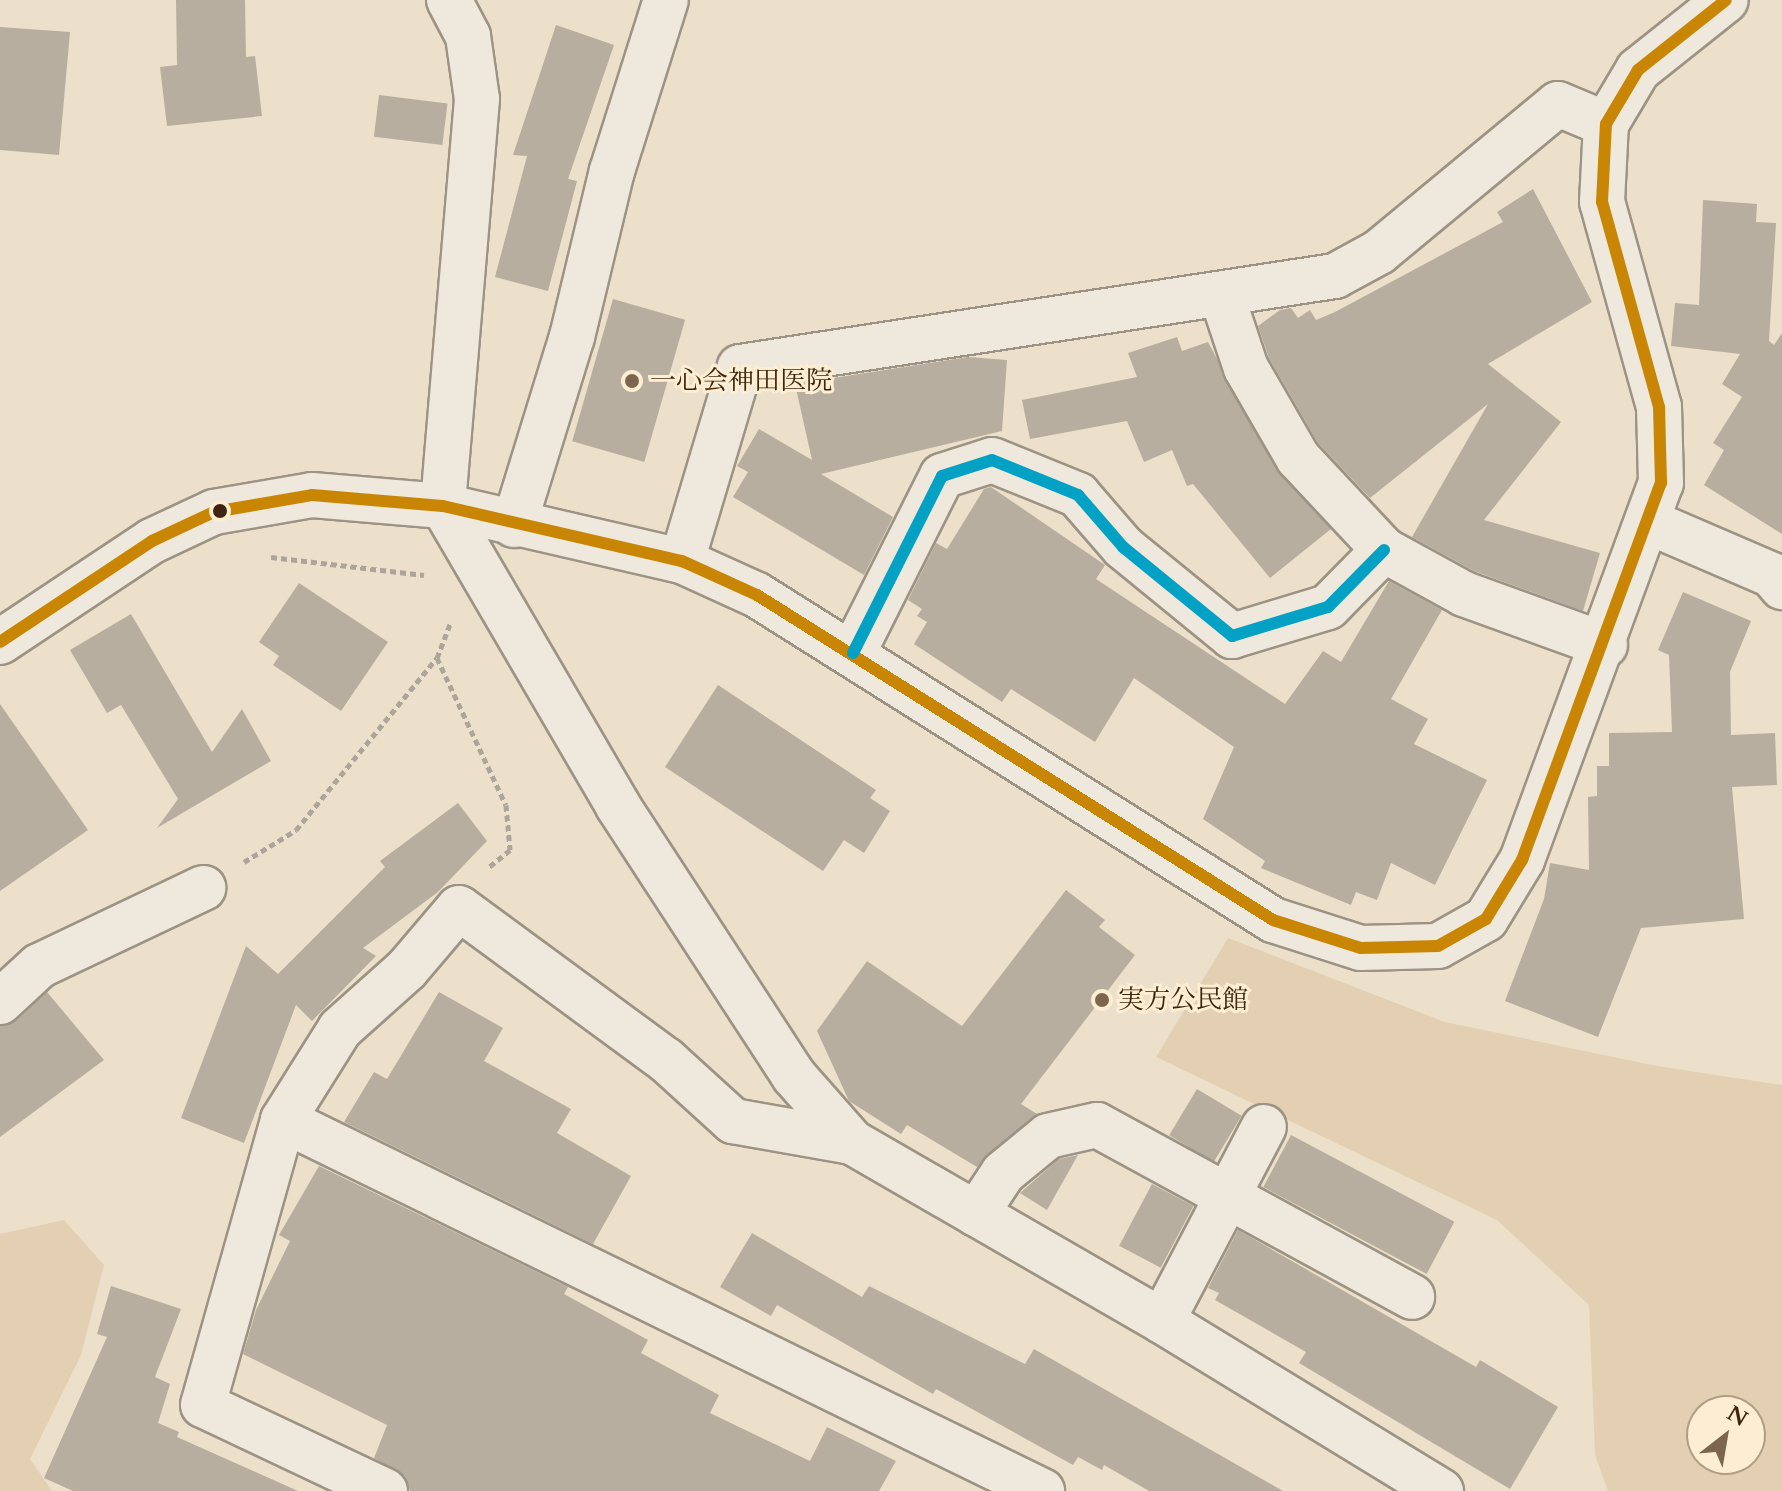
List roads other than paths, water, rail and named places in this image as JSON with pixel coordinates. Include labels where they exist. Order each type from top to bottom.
[{"type":"street","points":[[449,0],[468,36],[477,99],[443,506],[618,806],[794,1076],[852,1142],[1162,1321],[1441,1491]]},
{"type":"street","points":[[514,525],[572,337],[612,171],[666,0]]},
{"type":"street","points":[[0,642],[152,541],[214,512],[312,495],[443,506],[514,525],[682,561],[757,595],[853,653],[1273,920],[1361,948],[1438,946],[1486,919],[1522,860],[1605,645],[1661,483],[1659,407],[1602,202],[1606,124],[1638,70],[1726,0]]},
{"type":"street","points":[[682,561],[740,367],[1222,296],[1335,276],[1379,252],[1558,104],[1606,124]]},
{"type":"street","points":[[1222,296],[1246,368],[1298,458],[1384,550],[1464,594],[1605,645]]},
{"type":"street","points":[[853,653],[942,476],[992,460],[1078,495],[1123,547],[1232,636],[1328,607],[1384,550]]},
{"type":"street","points":[[1649,522],[1772,575],[1782,587]]},
{"type":"street","points":[[0,1002],[39,966],[203,888]]},
{"type":"street","points":[[385,1491],[203,1405],[283,1120],[340,1029],[407,969],[459,908],[666,1060],[733,1121],[852,1142]]},
{"type":"street","points":[[283,1120],[1042,1491]]},
{"type":"street","points":[[976,1214],[1003,1173],[1048,1136],[1097,1125],[1412,1297]]},
{"type":"street","points":[[1162,1321],[1264,1127]]},
{"type":"place","name":"一心会神田医院","points":[[632,381]]},
{"type":"place","name":"実方公民館","points":[[1102,1000]]}]
